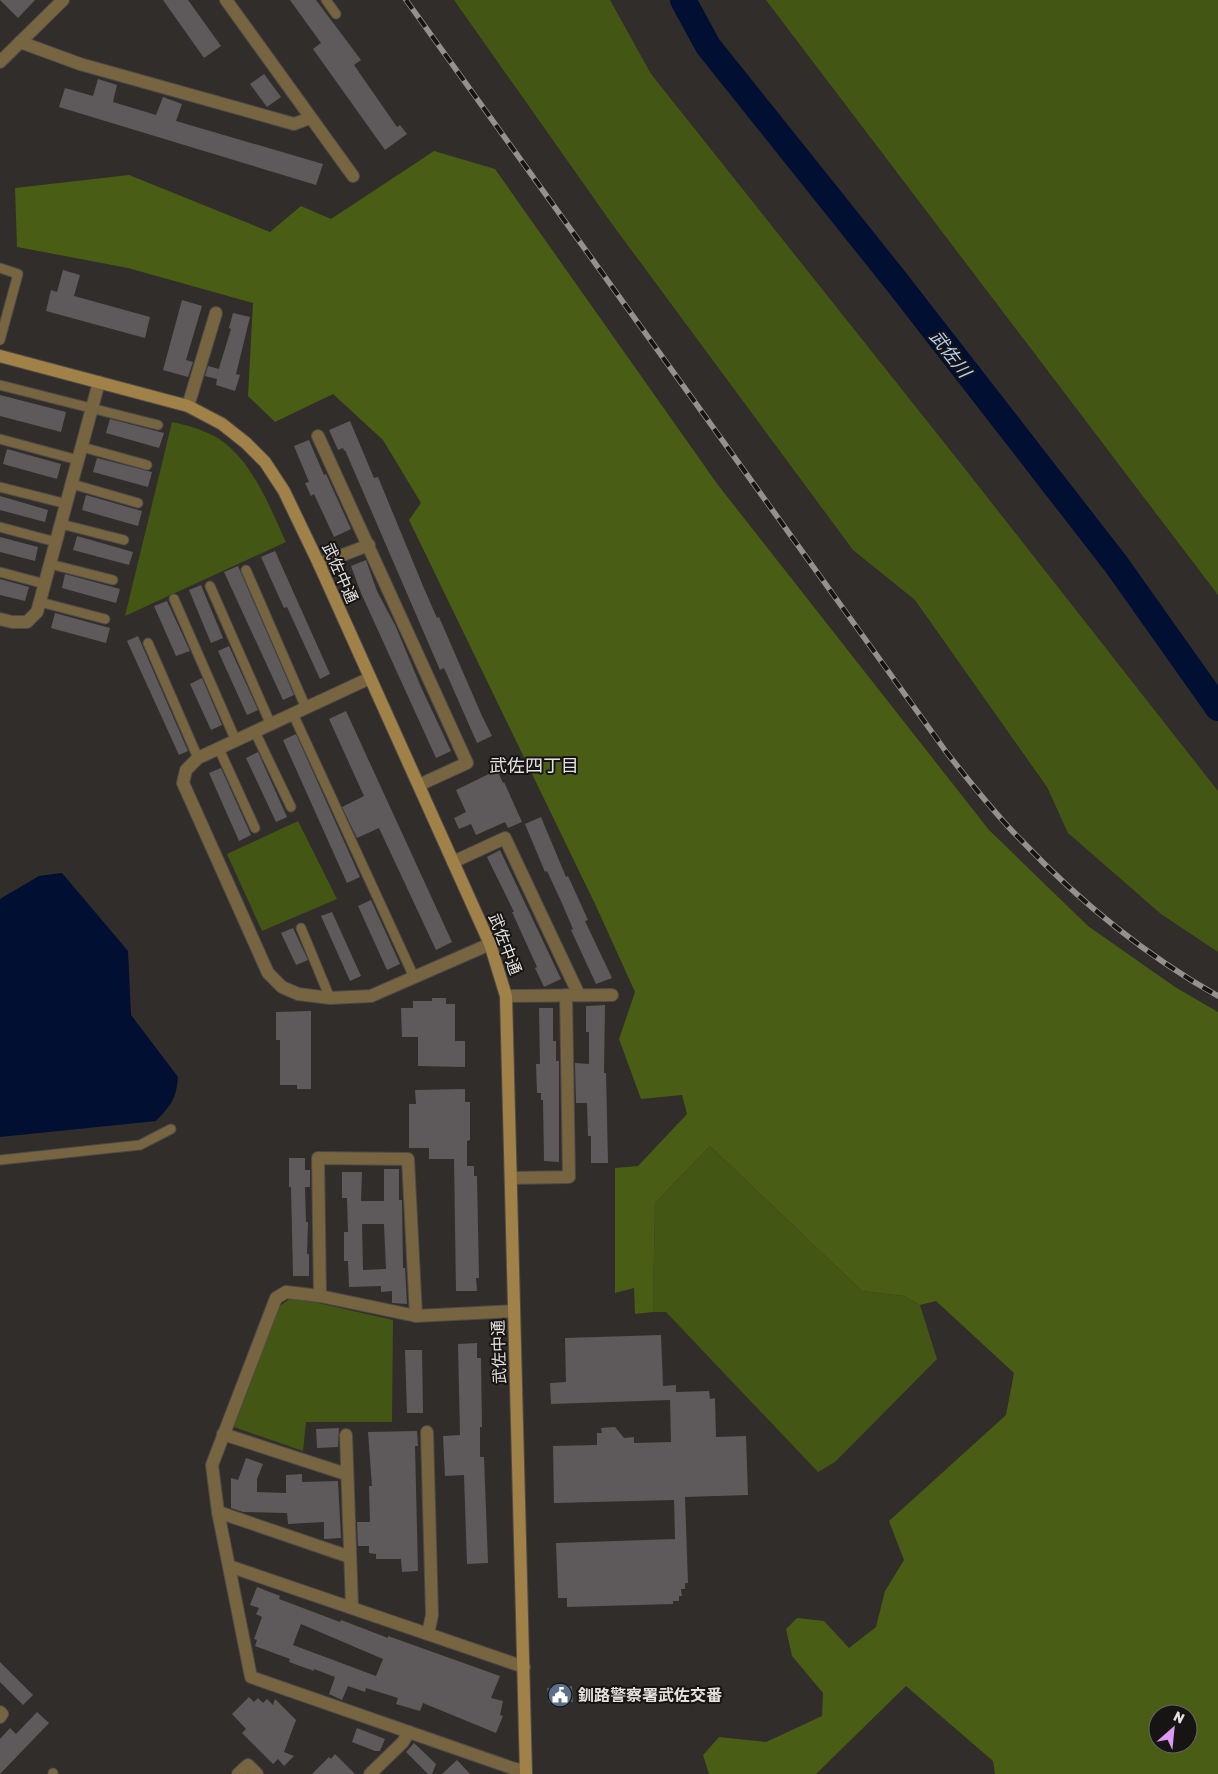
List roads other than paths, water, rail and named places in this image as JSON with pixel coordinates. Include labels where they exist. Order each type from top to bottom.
[{"type":"street","points":[[226,0],[353,176]]},
{"type":"street","points":[[0,62],[55,3]]},
{"type":"street","points":[[20,42],[80,64],[294,124],[310,118]]},
{"type":"street","points":[[188,406],[216,313]]},
{"type":"street","name":"武佐中通","points":[[0,356],[188,406],[222,424],[246,442],[265,462],[284,492],[319,564],[490,944],[506,996],[524,1667],[519,1772]]},
{"type":"street","points":[[0,619],[12,622],[27,622],[37,612],[99,382]]},
{"type":"street","points":[[318,436],[467,763],[419,785]]},
{"type":"street","points":[[319,564],[369,545]]},
{"type":"street","points":[[370,678],[198,758],[186,770],[183,783],[268,972],[282,987],[298,994],[330,998],[371,996],[490,944]]},
{"type":"street","points":[[453,862],[505,838],[572,995],[569,1177],[511,1178]]},
{"type":"street","points":[[506,996],[612,995]]},
{"type":"street","points":[[320,1296],[318,1158],[408,1159],[416,1316]]},
{"type":"street","points":[[514,1311],[416,1316],[320,1296],[286,1292],[276,1298],[212,1465],[218,1512],[251,1677],[519,1772]]},
{"type":"street","points":[[427,1432],[432,1616],[428,1634]]},
{"type":"street","points":[[223,1434],[346,1474]]},
{"type":"street","points":[[346,1434],[352,1607]]},
{"type":"street","points":[[218,1512],[350,1556]]},
{"type":"street","points":[[230,1566],[524,1667]]},
{"type":"street","points":[[0,1712],[2,1714],[0,1716]]},
{"type":"street","points":[[370,1774],[403,1742],[409,1732]]},
{"type":"street","points":[[238,1774],[248,1765],[257,1774]]},
{"type":"lane","points":[[326,0],[336,14]]},
{"type":"lane","points":[[0,268],[18,274],[4,313],[0,340]]},
{"type":"lane","points":[[0,385],[158,425]]},
{"type":"lane","points":[[0,439],[78,460]]},
{"type":"lane","points":[[82,447],[147,465]]},
{"type":"lane","points":[[72,484],[138,503]]},
{"type":"lane","points":[[0,487],[66,504]]},
{"type":"lane","points":[[61,524],[124,540]]},
{"type":"lane","points":[[0,527],[56,542]]},
{"type":"lane","points":[[50,564],[113,580]]},
{"type":"lane","points":[[246,570],[306,708]]},
{"type":"lane","points":[[0,572],[45,584]]},
{"type":"lane","points":[[210,586],[271,725]]},
{"type":"lane","points":[[174,600],[236,741]]},
{"type":"lane","points":[[40,602],[105,619]]},
{"type":"lane","points":[[148,643],[198,758]]},
{"type":"lane","points":[[293,714],[414,977]]},
{"type":"lane","points":[[255,732],[291,807]]},
{"type":"lane","points":[[219,749],[255,828]]},
{"type":"lane","points":[[300,928],[330,998]]},
{"type":"lane","points":[[0,1160],[140,1145],[171,1129]]},
{"type":"water","points":[[62,873],[128,951],[131,1015],[178,1077],[176,1091],[169,1106],[156,1121],[0,1137],[0,899],[39,876]]},
{"type":"waterway","name":"武佐川","points":[[683,0],[708,46],[896,281],[1116,564],[1218,708]]},
{"type":"railway","points":[[406,0],[947,753],[974,787],[1001,819],[1043,863],[1114,926],[1165,963],[1218,996]]},
{"type":"place","name":"釧路警察署武佐交番","points":[[560,1695]]},
{"type":"district","name":"武佐四丁目","points":[[534,766]]}]
